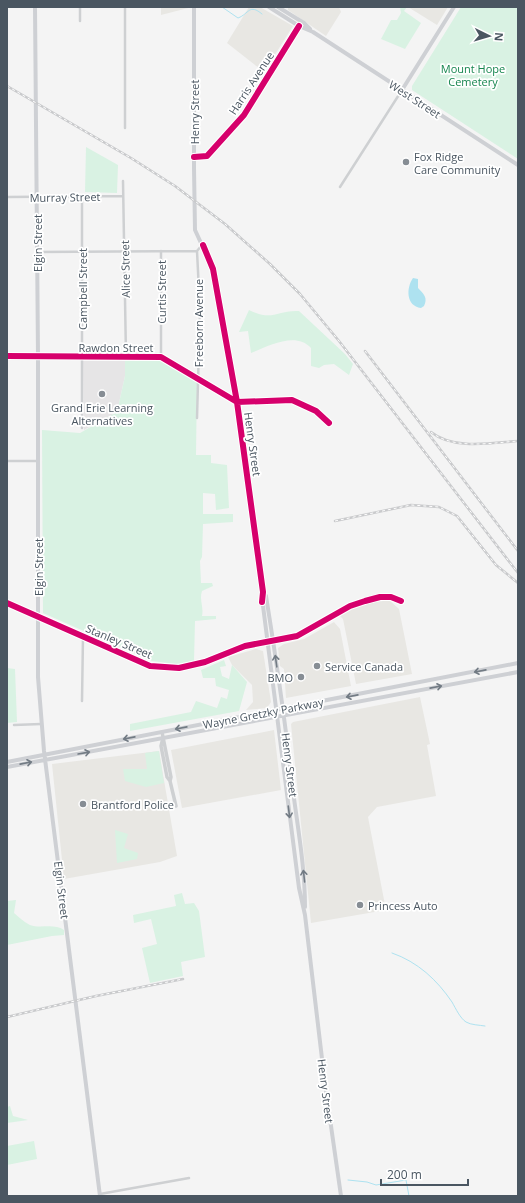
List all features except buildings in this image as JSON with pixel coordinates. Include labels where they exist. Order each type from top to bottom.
[{"type":"main road","name":"Elgin Street","points":[[35,7],[38,356],[38,677],[45,760],[100,1195]]},
{"type":"main road","name":"Henry Street","points":[[194,7],[195,230],[213,269],[237,402],[263,592],[262,598],[267,641],[299,888],[305,915],[325,1084],[341,1196]]},
{"type":"main road","name":"West Street","points":[[268,7],[279,9],[304,23],[313,32]]},
{"type":"main road","points":[[402,90],[454,7]]},
{"type":"main road","name":"West Street","points":[[279,9],[300,26],[313,32],[518,165]]},
{"type":"main road","name":"Henry Street","points":[[263,592],[266,596],[273,640],[300,838],[305,888],[305,915]]},
{"type":"main road","name":"Wayne Gretzky Parkway","points":[[7,762],[518,664]]},
{"type":"main road","name":"Wayne Gretzky Parkway","points":[[7,767],[284,717],[518,672]]},
{"type":"street","points":[[80,7],[80,21]]},
{"type":"street","points":[[125,7],[125,128]]},
{"type":"street","name":"Harris Avenue","points":[[194,157],[207,156],[244,115],[300,26]]},
{"type":"street","points":[[340,187],[402,90]]},
{"type":"street","name":"Alice Street","points":[[123,181],[126,357]]},
{"type":"street","name":"Murray Street","points":[[7,197],[37,198],[123,196]]},
{"type":"street","name":"Campbell Street","points":[[82,197],[82,428]]},
{"type":"street","points":[[37,252],[197,251],[203,245]]},
{"type":"street","name":"Curtis Street","points":[[161,251],[161,357]]},
{"type":"street","name":"Freeborn Avenue","points":[[197,251],[200,311],[197,418]]},
{"type":"street","name":"Rawdon Street","points":[[7,356],[161,357],[237,402]]},
{"type":"street","points":[[237,402],[292,400],[316,411],[329,423]]},
{"type":"street","points":[[7,461],[38,461]]},
{"type":"street","points":[[273,640],[303,634],[335,614],[365,601],[380,597],[391,597],[401,601]]},
{"type":"street","name":"Stanley Street","points":[[7,603],[150,666],[164,668],[189,667],[239,648],[273,640]]},
{"type":"street","points":[[82,701],[83,636]]},
{"type":"street","points":[[14,725],[41,724]]},
{"type":"street","points":[[162,732],[172,776],[170,780],[176,806]]},
{"type":"street","points":[[100,1195],[190,1178]]},
{"type":"shaded area","points":[[161,7],[192,7],[161,15]]},
{"type":"shaded area","points":[[249,7],[260,7],[293,26],[264,72],[227,43]]},
{"type":"shaded area","points":[[339,7],[341,12],[326,36],[288,10],[288,8]]},
{"type":"shaded area","points":[[408,7],[448,7],[437,25]]},
{"type":"shaded area","name":"Grand Erie Learning Alternatives","points":[[83,361],[125,361],[125,376],[117,412],[84,430]]},
{"type":"shaded area","points":[[389,600],[399,609],[412,674],[356,684],[343,619],[340,616],[344,611],[359,605]]},
{"type":"shaded area","points":[[334,622],[340,629],[351,686],[286,698],[284,669],[280,666],[278,648],[284,644],[304,639]]},
{"type":"shaded area","points":[[256,649],[263,651],[271,702],[267,708],[246,710],[253,702],[252,685],[232,665],[228,657]]},
{"type":"shaded area","points":[[420,697],[430,744],[427,745],[436,796],[377,807],[368,817],[386,910],[311,923],[291,724],[293,722]]},
{"type":"shaded area","points":[[274,730],[281,790],[182,808],[171,750]]},
{"type":"shaded area","points":[[159,751],[177,856],[160,862],[64,879],[52,764]]},
{"type":"green space","points":[[400,7],[407,7],[404,11],[421,23],[405,49],[381,39],[391,20],[397,20],[401,13]]},
{"type":"green space","name":"Mount Hope Cemetery","points":[[461,7],[518,7],[518,159],[412,90],[412,86]]},
{"type":"green space","points":[[86,147],[118,165],[117,193],[85,192]]},
{"type":"green space","points":[[249,310],[264,315],[299,311],[345,354],[353,364],[349,375],[334,364],[324,365],[319,368],[311,366],[311,348],[305,343],[298,341],[290,340],[274,344],[251,353],[248,331],[239,332]]},
{"type":"green space","points":[[125,361],[163,361],[197,382],[196,455],[211,455],[211,463],[227,465],[229,508],[216,510],[215,494],[203,493],[203,514],[233,514],[233,522],[203,524],[202,557],[200,561],[201,583],[212,583],[213,586],[202,591],[202,616],[216,616],[216,619],[195,621],[194,661],[176,664],[152,661],[43,613],[42,430],[80,433],[117,412],[125,376]]},
{"type":"green space","points":[[224,660],[226,666],[220,667],[222,676],[229,679],[232,665],[247,682],[239,711],[130,731],[130,724],[191,712],[196,701],[217,708],[221,697],[227,699],[229,690],[216,686],[215,678],[203,678],[201,670]]},
{"type":"green space","points":[[7,668],[15,669],[17,722],[7,723]]},
{"type":"green space","points":[[159,751],[164,783],[146,787],[125,781],[123,769],[147,769],[145,753]]},
{"type":"green space","points":[[115,830],[128,834],[124,848],[138,853],[137,859],[117,863]]},
{"type":"green space","points":[[182,893],[185,904],[194,903],[199,911],[205,957],[181,962],[183,976],[150,983],[142,948],[157,944],[151,919],[134,923],[133,915],[176,906],[174,895]]},
{"type":"green space","points":[[16,900],[14,913],[24,921],[34,926],[51,926],[60,928],[64,930],[64,935],[7,945],[7,901]]},
{"type":"green space","points":[[10,1106],[13,1116],[28,1120],[7,1123],[7,1107]]},
{"type":"green space","points":[[34,1141],[37,1159],[7,1165],[7,1146]]},
{"type":"water","points":[[413,278],[418,279],[418,288],[424,294],[425,303],[421,308],[416,307],[410,300],[408,291]]},
{"type":"waterway","points":[[222,7],[238,18],[252,9],[262,14]]},
{"type":"waterway","points":[[392,953],[410,961],[433,979],[440,986],[460,1016],[466,1022],[485,1026]]},
{"type":"waterway","points":[[348,1180],[367,1182],[376,1185],[406,1180],[409,1196]]},
{"type":"railway","points":[[7,86],[131,158],[175,186],[225,224],[270,264],[300,294],[339,341],[518,573]]},
{"type":"railway","points":[[365,351],[518,551]]},
{"type":"railway","points":[[431,432],[440,438],[461,443],[484,444],[518,441]]},
{"type":"railway","points":[[335,521],[411,505],[439,507],[457,516],[496,565],[518,583]]},
{"type":"railway","points":[[7,1017],[96,996],[183,979]]},
{"type":"cycle path","points":[[194,157],[207,156],[244,115],[299,26]]},
{"type":"cycle path","points":[[203,245],[213,269],[237,402],[263,592],[262,602]]},
{"type":"cycle path","points":[[7,356],[161,357],[237,402]]},
{"type":"cycle path","points":[[237,402],[292,400],[316,411],[329,423]]},
{"type":"cycle path","points":[[7,603],[150,666],[179,668],[205,662],[245,646],[297,636],[350,606],[365,601],[380,597],[391,597],[401,601]]},
{"type":"place","name":"Fox Ridge Care Community","points":[[406,162]]},
{"type":"place","name":"Grand Erie Learning Alternatives","points":[[102,394]]},
{"type":"place","name":"Service Canada","points":[[317,666]]},
{"type":"place","name":"BMO","points":[[301,677]]},
{"type":"place","name":"Brantford Police","points":[[83,804]]},
{"type":"place","name":"Princess Auto","points":[[360,905]]}]
